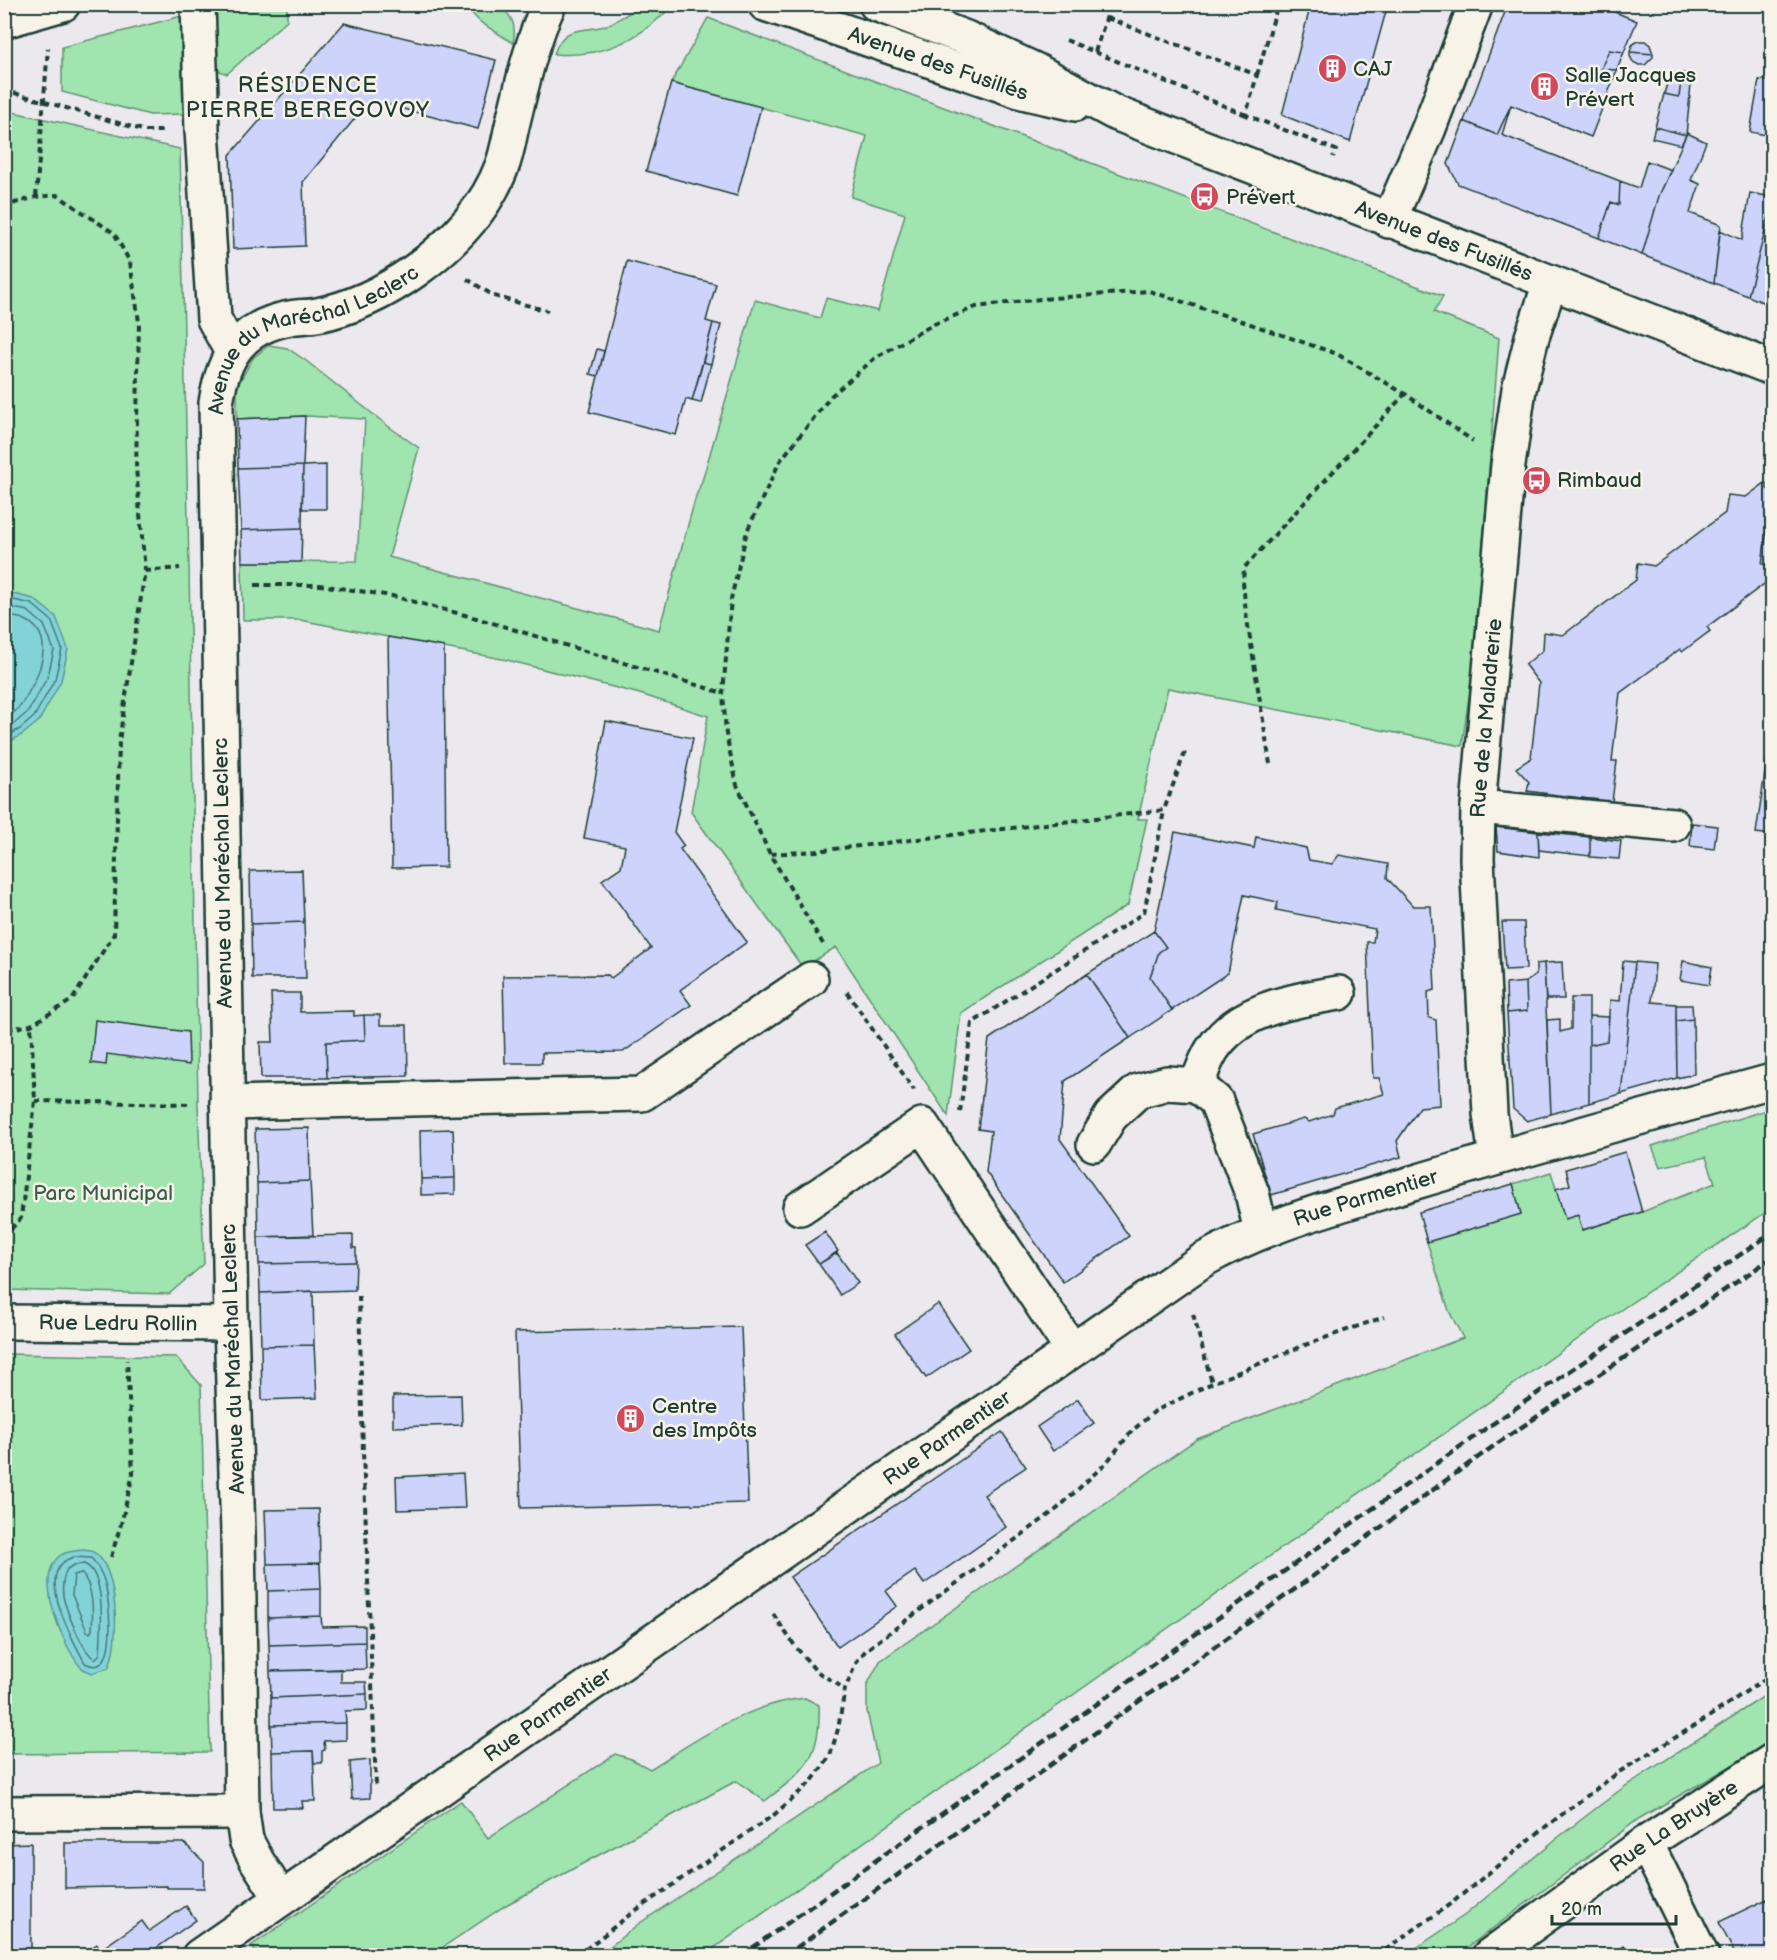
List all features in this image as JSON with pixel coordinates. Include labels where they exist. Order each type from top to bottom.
[{"type":"street","points":[[4,21],[63,4]]},
{"type":"street","points":[[198,4],[202,130],[214,319],[232,352]]},
{"type":"street","name":"Avenue du Maréchal Leclerc","points":[[281,1898],[256,1862],[246,1840],[242,1812],[238,1532],[227,1103],[216,403],[219,378],[232,352],[246,336],[270,323],[291,318],[317,316],[345,307],[393,286],[439,251],[472,218],[488,194],[502,166],[530,54],[549,4]]},
{"type":"street","name":"Avenue des Fusillés","points":[[765,4],[1022,92],[1115,113]]},
{"type":"street","name":"Avenue des Fusillés","points":[[876,4],[966,38],[1115,113],[1773,368]]},
{"type":"street","points":[[1389,221],[1429,128],[1476,4]]},
{"type":"street","name":"Rue de la Maladrerie","points":[[1496,1158],[1490,1114],[1477,859],[1478,807],[1508,465],[1519,389],[1532,337],[1550,283]]},
{"type":"street","points":[[1478,807],[1673,825]]},
{"type":"street","points":[[227,1103],[642,1094],[822,972]]},
{"type":"street","points":[[1197,1085],[1211,1052],[1227,1032],[1253,1014],[1291,1001],[1339,993]]},
{"type":"street","name":"Rue Parmentier","points":[[199,1956],[1203,1260],[1261,1231],[1291,1220],[1496,1158],[1773,1081]]},
{"type":"street","points":[[1094,1144],[1111,1116],[1138,1091],[1167,1083],[1197,1085],[1216,1101],[1252,1193],[1261,1231]]},
{"type":"street","points":[[800,1208],[922,1125],[1072,1350]]},
{"type":"street","name":"Rue Ledru Rollin","points":[[4,1322],[231,1324]]},
{"type":"street","name":"Rue La Bruyère","points":[[1489,1956],[1646,1844],[1773,1761]]},
{"type":"street","points":[[4,1813],[242,1812]]},
{"type":"street","points":[[1646,1844],[1702,1956]]},
{"type":"path","points":[[1095,52],[1111,4]]},
{"type":"path","points":[[1246,115],[1278,4]]},
{"type":"path","points":[[1107,18],[1257,75]]},
{"type":"path","points":[[1063,39],[1336,150],[1318,192]]},
{"type":"path","points":[[36,197],[48,45]]},
{"type":"path","points":[[4,90],[146,131],[202,130]]},
{"type":"path","points":[[4,209],[36,197],[57,195],[114,233],[130,262],[139,322],[136,468],[145,571],[119,741],[114,934],[72,1000],[31,1025],[4,1030]]},
{"type":"path","points":[[439,251],[463,276],[494,296],[548,311]]},
{"type":"path","points":[[922,1125],[918,1095],[840,981],[822,972],[828,951],[770,854],[737,785],[726,734],[723,693],[731,599],[747,531],[780,461],[831,396],[875,358],[934,324],[976,307],[1040,299],[1149,291],[1337,354],[1405,394],[1508,465]]},
{"type":"path","points":[[1270,764],[1246,613],[1244,568],[1405,394]]},
{"type":"path","points":[[219,584],[320,585],[392,596],[476,618],[723,693]]},
{"type":"path","points":[[953,1169],[972,1023],[1144,913],[1164,810],[1185,749]]},
{"type":"path","points":[[770,854],[817,851],[1164,810]]},
{"type":"path","points":[[4,1236],[21,1218],[35,1101],[31,1025]]},
{"type":"path","points":[[35,1101],[227,1103]]},
{"type":"path","points":[[1178,1278],[1196,1319],[1212,1383]]},
{"type":"path","points":[[359,1296],[378,1832]]},
{"type":"path","points":[[578,1956],[632,1913],[775,1814],[812,1781],[830,1756],[838,1729],[845,1689],[857,1661],[866,1650],[1057,1509],[1107,1463],[1132,1431],[1155,1411],[1212,1383],[1305,1345],[1384,1317]]},
{"type":"path","points":[[111,1557],[122,1524],[132,1474],[128,1368],[123,1323]]},
{"type":"path","points":[[773,1614],[816,1671],[845,1689]]},
{"type":"path","points":[[1377,1956],[1453,1902],[1544,1828],[1619,1772],[1773,1674]]},
{"type":"green space","points":[[232,5],[287,5],[287,20],[227,74],[217,70],[213,9]]},
{"type":"green space","points":[[464,5],[498,5],[507,13],[514,26],[513,43],[480,22]]},
{"type":"green space","points":[[641,5],[673,5],[647,28],[619,44],[588,53],[554,54],[558,44],[568,34],[609,24]]},
{"type":"green space","points":[[182,16],[184,114],[150,115],[62,92],[62,47]]},
{"type":"green space","points":[[708,18],[1443,296],[1434,312],[1499,338],[1475,653],[1462,746],[1168,688],[1138,819],[1147,819],[1128,905],[961,1013],[948,1116],[836,947],[803,968],[691,812],[708,716],[640,694],[507,660],[300,620],[243,620],[242,562],[357,561],[365,419],[305,416],[237,419],[237,387],[253,358],[269,345],[287,348],[305,360],[419,448],[389,557],[659,630],[696,496],[755,300],[820,318],[826,298],[878,311],[905,214],[851,197],[867,136],[671,83]]},
{"type":"green space","name":"Parc Municipal","points":[[4,110],[180,149],[198,1104],[204,1264],[169,1294],[5,1290]]},
{"type":"green space","points":[[1772,1108],[1772,1208],[1591,1330],[704,1955],[598,1956],[637,1925],[878,1763],[867,1711],[867,1685],[880,1661],[1197,1439],[1463,1338],[1449,1311],[1427,1242],[1521,1214],[1513,1184],[1551,1172],[1565,1218],[1578,1215],[1583,1230],[1642,1212],[1715,1183],[1706,1157],[1660,1167],[1652,1146]]},
{"type":"green space","points":[[5,1354],[176,1357],[201,1385],[210,1752],[5,1754]]},
{"type":"green space","points":[[1772,1691],[1772,1739],[1733,1765],[1640,1818],[1457,1955],[1406,1955],[1465,1915],[1556,1839],[1624,1787]]},
{"type":"green space","points":[[805,1698],[819,1705],[819,1723],[813,1751],[808,1762],[791,1781],[765,1801],[736,1781],[506,1905],[431,1955],[258,1955],[251,1946],[461,1801],[488,1838],[615,1754],[650,1769],[743,1715],[763,1707]]},
{"type":"water","points":[[5,592],[34,599],[56,617],[68,649],[61,681],[39,721],[5,745]]},
{"type":"water","points":[[84,1550],[93,1552],[102,1560],[108,1573],[115,1607],[112,1657],[108,1668],[92,1673],[80,1666],[66,1643],[53,1610],[50,1594],[49,1578],[53,1565],[63,1554]]},
{"type":"building","name":"CAJ","points":[[1311,4],[1388,4],[1350,142],[1282,115]]},
{"type":"building","name":"Salle Jacques Prévert","points":[[1508,4],[1595,4],[1637,21],[1624,52],[1609,50],[1601,69],[1617,70],[1591,137],[1511,105],[1497,135],[1464,121]]},
{"type":"building","points":[[344,23],[496,60],[478,129],[370,100],[303,182],[305,246],[233,249],[230,155]]},
{"type":"building","points":[[1638,41],[1645,41],[1650,45],[1653,54],[1630,52],[1632,45]]},
{"type":"building","points":[[1609,50],[1624,52],[1617,70],[1601,69]]},
{"type":"building","points":[[1630,52],[1653,54],[1653,57],[1645,65],[1639,65],[1633,62]]},
{"type":"building","points":[[1670,73],[1682,73],[1679,97],[1664,94]]},
{"type":"building","points":[[1682,73],[1692,74],[1686,135],[1655,127],[1664,94],[1679,97]]},
{"type":"building","points":[[1759,80],[1772,81],[1772,136],[1750,132]]},
{"type":"building","points":[[671,83],[761,107],[737,196],[646,171]]},
{"type":"building","points":[[1511,105],[1502,135],[1620,181],[1619,205],[1611,202],[1599,238],[1458,184],[1448,164],[1464,121],[1497,135]]},
{"type":"building","points":[[1655,127],[1686,135],[1681,145],[1652,138]]},
{"type":"building","points":[[1687,133],[1706,142],[1691,180],[1700,184],[1690,213],[1721,225],[1714,283],[1642,255],[1659,196]]},
{"type":"building","points":[[1647,161],[1671,170],[1659,196],[1642,255],[1599,238],[1611,202],[1619,205],[1620,181],[1639,188]]},
{"type":"building","points":[[1750,193],[1772,197],[1772,205],[1748,296],[1714,283],[1720,230],[1742,240]]},
{"type":"building","points":[[1772,205],[1772,306],[1748,296]]},
{"type":"building","points":[[627,261],[716,284],[706,321],[713,323],[692,401],[686,399],[676,435],[589,412]]},
{"type":"building","points":[[713,323],[721,325],[711,364],[703,362]]},
{"type":"building","points":[[597,349],[604,351],[598,376],[590,374]]},
{"type":"building","points":[[703,362],[711,364],[701,403],[692,401]]},
{"type":"building","points":[[305,416],[303,466],[238,468],[237,419]]},
{"type":"building","points":[[326,465],[326,509],[302,509],[303,466]]},
{"type":"building","points":[[303,466],[302,528],[241,530],[238,468]]},
{"type":"building","points":[[1765,483],[1767,489],[1772,490],[1772,528],[1767,528],[1762,564],[1772,566],[1772,584],[1767,582],[1707,627],[1710,631],[1682,652],[1680,649],[1620,693],[1612,761],[1617,761],[1612,802],[1527,791],[1529,782],[1516,768],[1531,758],[1539,683],[1525,665],[1543,650],[1544,632],[1563,635],[1636,580],[1638,563],[1654,566],[1725,513],[1728,495],[1746,497]]},
{"type":"building","points":[[302,528],[301,562],[242,562],[241,530]]},
{"type":"building","points":[[1767,528],[1772,528],[1772,566],[1762,564]]},
{"type":"building","points":[[388,637],[444,647],[446,867],[392,868]]},
{"type":"building","points":[[606,721],[693,738],[674,832],[684,846],[680,849],[747,942],[680,990],[691,1005],[623,1052],[542,1053],[542,1063],[505,1063],[503,976],[608,975],[611,978],[651,948],[602,880],[621,867],[625,846],[584,838]]},
{"type":"building","points":[[1772,725],[1772,835],[1756,833]]},
{"type":"building","points":[[1692,823],[1717,826],[1714,849],[1690,846]]},
{"type":"building","points":[[1496,827],[1538,832],[1539,857],[1498,851]]},
{"type":"building","points":[[1175,832],[1254,848],[1256,837],[1306,848],[1309,860],[1332,864],[1339,855],[1388,864],[1387,878],[1413,906],[1431,906],[1435,990],[1428,992],[1429,1018],[1436,1020],[1440,1105],[1420,1107],[1397,1141],[1401,1157],[1271,1195],[1253,1134],[1304,1119],[1309,1122],[1333,1114],[1335,1108],[1384,1094],[1379,1078],[1373,1078],[1367,942],[1373,942],[1375,929],[1276,910],[1278,902],[1244,895],[1228,973],[1172,1010],[1150,977],[1159,952],[1166,947],[1154,931]]},
{"type":"building","points":[[1538,832],[1590,837],[1590,856],[1539,850]]},
{"type":"building","points":[[1590,837],[1621,841],[1619,859],[1590,857]]},
{"type":"building","points":[[302,870],[304,922],[251,924],[250,871]]},
{"type":"building","points":[[304,922],[306,978],[252,978],[251,924]]},
{"type":"building","points":[[1502,922],[1524,922],[1526,969],[1505,970]]},
{"type":"building","points":[[1154,931],[1166,947],[1159,952],[1150,977],[1172,1010],[1130,1038],[1087,974]]},
{"type":"building","points":[[1623,961],[1635,962],[1621,1094],[1589,1103],[1589,1045],[1607,1041],[1610,1000],[1620,1001]]},
{"type":"building","points":[[1683,961],[1712,967],[1709,985],[1680,980]]},
{"type":"building","points":[[1562,962],[1564,999],[1546,999],[1544,963]]},
{"type":"building","points":[[1635,962],[1655,964],[1652,1002],[1676,1004],[1677,1078],[1621,1094]]},
{"type":"building","points":[[1544,963],[1551,1114],[1527,1121],[1513,1109],[1507,1013],[1527,1011],[1526,982],[1536,975],[1536,964]]},
{"type":"building","points":[[1087,974],[1130,1038],[1065,1081],[1060,1139],[1129,1236],[1063,1282],[986,1172],[991,1131],[978,1129],[989,1039]]},
{"type":"building","points":[[1526,982],[1527,1011],[1507,1013],[1506,984]]},
{"type":"building","points":[[271,993],[300,993],[300,1012],[354,1011],[354,1016],[364,1015],[365,1040],[326,1042],[327,1078],[261,1078],[260,1042],[273,1042]]},
{"type":"building","points":[[1571,998],[1589,998],[1589,1103],[1551,1114],[1547,1020],[1560,1019],[1560,1032],[1571,1029]]},
{"type":"building","points":[[1676,1005],[1692,1005],[1693,1019],[1676,1021]]},
{"type":"building","points":[[364,1015],[380,1015],[380,1025],[407,1025],[408,1076],[327,1078],[326,1042],[365,1040]]},
{"type":"building","points":[[1589,1016],[1609,1017],[1607,1041],[1589,1045]]},
{"type":"building","points":[[1693,1019],[1694,1074],[1677,1078],[1676,1021]]},
{"type":"building","points":[[95,1020],[188,1032],[189,1065],[107,1054],[106,1065],[91,1063]]},
{"type":"building","points":[[1772,1022],[1772,1048],[1767,1042]]},
{"type":"building","points":[[309,1128],[310,1181],[257,1183],[255,1129]]},
{"type":"building","points":[[453,1129],[455,1178],[421,1179],[420,1130]]},
{"type":"building","points":[[1625,1152],[1642,1212],[1582,1230],[1578,1215],[1565,1219],[1556,1189],[1570,1185],[1566,1169]]},
{"type":"building","points":[[455,1178],[455,1194],[421,1195],[421,1179]]},
{"type":"building","points":[[310,1181],[313,1235],[258,1237],[257,1183]]},
{"type":"building","points":[[1513,1184],[1521,1214],[1427,1242],[1419,1212]]},
{"type":"building","points":[[825,1232],[838,1251],[819,1264],[805,1245]]},
{"type":"building","points":[[353,1235],[356,1262],[259,1264],[258,1237]]},
{"type":"building","points":[[837,1253],[858,1283],[840,1295],[819,1264]]},
{"type":"building","points":[[356,1262],[355,1290],[260,1293],[259,1264]]},
{"type":"building","points":[[313,1291],[314,1345],[261,1346],[260,1293]]},
{"type":"building","points":[[938,1304],[969,1349],[926,1378],[895,1334]]},
{"type":"building","name":"Centre des Impôts","points":[[741,1327],[748,1503],[521,1508],[515,1332]]},
{"type":"building","points":[[314,1345],[317,1398],[262,1400],[261,1346]]},
{"type":"building","points":[[461,1395],[462,1425],[393,1427],[393,1396]]},
{"type":"building","points":[[1078,1399],[1094,1423],[1053,1451],[1037,1427]]},
{"type":"building","points":[[1002,1432],[1026,1467],[984,1495],[1006,1527],[924,1584],[915,1571],[886,1591],[897,1606],[838,1647],[790,1577]]},
{"type":"building","points":[[463,1473],[465,1508],[397,1510],[396,1477]]},
{"type":"building","points":[[319,1509],[320,1563],[267,1564],[265,1510]]},
{"type":"building","points":[[320,1563],[321,1589],[268,1591],[267,1564]]},
{"type":"building","points":[[321,1589],[321,1616],[268,1618],[268,1591]]},
{"type":"building","points":[[321,1616],[322,1627],[365,1626],[365,1642],[269,1645],[268,1618]]},
{"type":"building","points":[[365,1642],[366,1669],[270,1671],[269,1645]]},
{"type":"building","points":[[341,1669],[341,1682],[366,1682],[367,1694],[271,1698],[270,1671]]},
{"type":"building","points":[[367,1694],[367,1710],[345,1711],[346,1723],[271,1725],[271,1698]]},
{"type":"building","points":[[346,1723],[346,1740],[324,1741],[325,1750],[322,1751],[322,1763],[314,1763],[313,1751],[272,1752],[271,1725]]},
{"type":"building","points":[[313,1751],[315,1801],[302,1801],[303,1808],[273,1808],[272,1752]]},
{"type":"building","points":[[370,1760],[370,1798],[352,1799],[350,1762]]},
{"type":"building","points":[[31,1843],[31,1956],[4,1956],[4,1844]]},
{"type":"building","points":[[65,1843],[184,1843],[204,1862],[204,1888],[167,1888],[167,1886],[65,1888]]},
{"type":"building","points":[[1767,1899],[1772,1910],[1772,1956],[1736,1956],[1719,1922]]},
{"type":"building","points":[[186,1906],[196,1920],[145,1956],[80,1956],[97,1944],[101,1949],[142,1921],[149,1931]]},
{"type":"building","points":[[1624,1946],[1630,1956],[1611,1956]]},
{"type":"railway","points":[[741,1956],[1488,1427],[1772,1233]]},
{"type":"railway","points":[[785,1956],[1498,1443],[1772,1258]]},
{"type":"place","name":"CAJ","points":[[1332,69]]},
{"type":"place","name":"Salle Jacques Prévert","points":[[1544,87]]},
{"type":"place","name":"Prévert","points":[[1205,197]]},
{"type":"place","name":"Rimbaud","points":[[1536,480]]},
{"type":"place","name":"Centre des Impôts","points":[[631,1418]]},
{"type":"district","name":"RÉSIDENCE PIERRE BEREGOVOY","points":[[308,98]]}]
